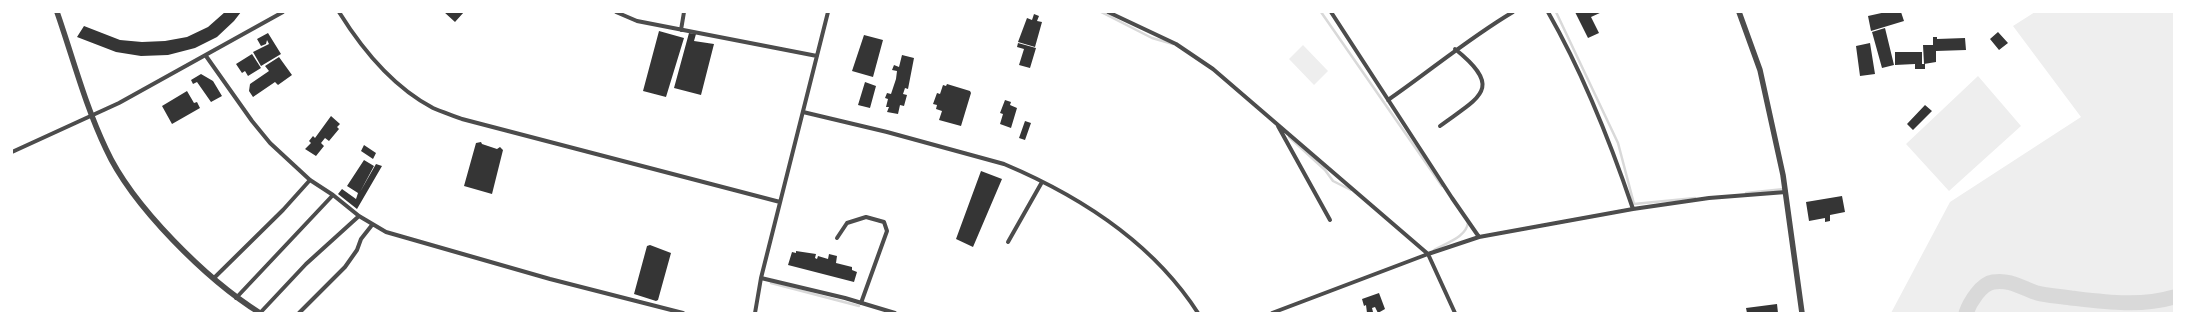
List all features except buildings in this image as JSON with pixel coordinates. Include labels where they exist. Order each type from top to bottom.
[{"type":"street","points":[[57,12],[92,117],[110,156],[131,190],[189,256],[236,298],[260,313],[306,264],[359,216]]},
{"type":"street","points":[[12,152],[92,117],[206,56],[283,12]]},
{"type":"street","points":[[339,12],[355,37],[373,59],[403,88],[433,108],[462,118],[780,202]]},
{"type":"street","points":[[616,12],[636,21],[817,56]]},
{"type":"street","points":[[681,30],[684,12]]},
{"type":"street","points":[[755,313],[761,278],[828,12]]},
{"type":"street","points":[[1108,12],[1176,44],[1213,69],[1277,123],[1428,254],[1455,313]]},
{"type":"street","points":[[1331,12],[1479,237]]},
{"type":"street","points":[[1388,100],[1455,49],[1513,12]]},
{"type":"street","points":[[1548,12],[1588,90],[1605,130],[1633,210]]},
{"type":"street","points":[[1739,12],[1760,70],[1786,192],[1802,313]]},
{"type":"street","points":[[1440,126],[1480,96],[1483,87],[1481,76],[1472,63],[1455,49]]},
{"type":"street","points":[[206,56],[252,121],[270,143],[310,180],[333,195],[372,225],[386,232],[535,275],[683,313]]},
{"type":"street","points":[[803,112],[887,132],[1004,164],[1042,182],[1118,227],[1136,242],[1172,278],[1198,313]]},
{"type":"street","points":[[1277,123],[1330,220]]},
{"type":"street","points":[[214,278],[283,210],[310,180]]},
{"type":"street","points":[[1008,242],[1042,182]]},
{"type":"street","points":[[1272,313],[1428,254],[1479,237],[1709,198],[1786,192]]},
{"type":"street","points":[[236,298],[333,195]]},
{"type":"street","points":[[837,238],[847,223],[866,217],[884,222],[886,226],[887,231],[861,303]]},
{"type":"street","points":[[298,313],[345,267],[357,250],[361,239],[372,225]]},
{"type":"street","points":[[761,278],[896,313]]},
{"type":"shaded area","points":[[2035,12],[2174,12],[2174,313],[1891,313],[1950,202],[2081,117],[2013,26]]},
{"type":"shaded area","points":[[1303,45],[1328,71],[1314,85],[1289,59]]},
{"type":"shaded area","points":[[1978,76],[2021,126],[1949,191],[1906,144]]},
{"type":"waterway","points":[[1101,12],[1152,38],[1173,44]]},
{"type":"waterway","points":[[1321,12],[1442,186]]},
{"type":"waterway","points":[[1556,12],[1618,143],[1634,204],[1695,198]]},
{"type":"waterway","points":[[1289,137],[1325,170],[1333,181],[1351,190]]},
{"type":"waterway","points":[[1746,193],[1784,189]]},
{"type":"waterway","points":[[1434,250],[1460,236],[1467,227],[1468,222]]},
{"type":"waterway","points":[[1966,313],[1973,299],[1984,286],[1989,283],[1999,281],[2016,284],[2041,294],[2097,301],[2135,303],[2174,297]]},
{"type":"waterway","points":[[771,283],[859,306]]}]
